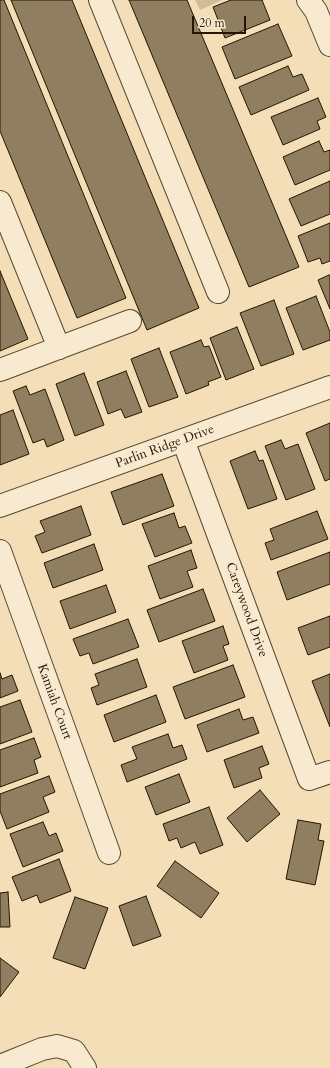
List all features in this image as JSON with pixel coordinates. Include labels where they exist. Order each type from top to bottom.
[{"type":"street","points":[[100,0],[218,292]]},
{"type":"street","points":[[318,6],[330,46]]},
{"type":"street","points":[[0,202],[59,348]]},
{"type":"street","points":[[0,370],[130,321]]},
{"type":"street","name":"Parlin Ridge Drive","points":[[0,506],[330,387]]},
{"type":"street","name":"Careywood Drive","points":[[183,440],[310,779],[330,772]]},
{"type":"street","name":"Kamiah Court","points":[[0,551],[109,853]]},
{"type":"street","points":[[0,1066],[42,1049],[57,1046],[74,1050],[85,1068]]},
{"type":"shaded area","points":[[195,0],[222,0],[200,10]]},
{"type":"building","points":[[0,0],[4,0],[126,298],[77,318],[0,131]]},
{"type":"building","points":[[11,0],[72,0],[199,308],[147,330]]},
{"type":"building","points":[[129,0],[187,0],[299,267],[249,287]]},
{"type":"building","points":[[231,0],[262,0],[270,20],[225,38],[213,7]]},
{"type":"building","points":[[278,24],[292,56],[235,79],[222,47]]},
{"type":"building","points":[[288,66],[293,77],[302,74],[309,90],[251,115],[239,87]]},
{"type":"building","points":[[318,98],[326,117],[317,121],[320,129],[283,145],[271,117]]},
{"type":"building","points":[[319,141],[324,152],[330,150],[330,170],[295,185],[283,157]]},
{"type":"building","points":[[330,181],[330,214],[301,226],[289,199]]},
{"type":"building","points":[[330,223],[330,261],[322,264],[320,258],[308,262],[298,236]]},
{"type":"building","points":[[0,271],[28,339],[0,351]]},
{"type":"building","points":[[329,275],[330,277],[330,309],[318,280]]},
{"type":"building","points":[[316,296],[330,332],[330,340],[303,350],[286,308]]},
{"type":"building","points":[[274,300],[294,354],[261,366],[240,313]]},
{"type":"building","points":[[237,327],[254,369],[226,380],[210,338]]},
{"type":"building","points":[[201,340],[204,347],[209,346],[221,377],[208,382],[209,385],[186,394],[170,352]]},
{"type":"building","points":[[159,348],[178,397],[149,407],[131,359]]},
{"type":"building","points":[[126,371],[142,412],[125,418],[121,409],[108,414],[97,382]]},
{"type":"building","points":[[84,373],[104,425],[75,436],[56,384]]},
{"type":"building","points":[[26,386],[30,395],[45,389],[64,440],[47,447],[44,439],[33,443],[13,391]]},
{"type":"building","points":[[13,410],[29,454],[0,465],[0,415]]},
{"type":"building","points":[[330,423],[330,479],[325,481],[306,433]]},
{"type":"building","points":[[281,440],[285,449],[298,444],[315,489],[286,500],[265,446]]},
{"type":"building","points":[[255,451],[259,461],[263,460],[277,499],[248,509],[230,461]]},
{"type":"building","points":[[162,474],[174,506],[123,525],[111,492]]},
{"type":"building","points":[[81,506],[91,535],[42,553],[35,536],[45,532],[40,521]]},
{"type":"building","points":[[317,511],[328,539],[271,560],[265,543],[274,540],[270,529]]},
{"type":"building","points":[[174,513],[179,528],[185,526],[192,543],[155,557],[142,524]]},
{"type":"building","points":[[94,544],[103,570],[53,588],[44,563]]},
{"type":"building","points":[[191,550],[197,568],[187,571],[193,587],[160,599],[148,566]]},
{"type":"building","points":[[330,552],[330,584],[287,600],[277,572]]},
{"type":"building","points":[[106,585],[116,612],[70,629],[60,601]]},
{"type":"building","points":[[203,589],[215,621],[159,642],[147,610]]},
{"type":"building","points":[[330,616],[330,647],[308,655],[298,628]]},
{"type":"building","points":[[128,619],[139,647],[93,664],[89,653],[80,656],[73,639]]},
{"type":"building","points":[[223,626],[229,644],[223,646],[228,660],[194,673],[182,641]]},
{"type":"building","points":[[137,659],[147,687],[97,705],[91,688],[99,685],[95,674]]},
{"type":"building","points":[[233,665],[245,697],[185,719],[173,687]]},
{"type":"building","points":[[0,673],[2,679],[12,675],[18,691],[0,698]]},
{"type":"building","points":[[330,674],[330,727],[312,681]]},
{"type":"building","points":[[156,695],[166,722],[114,742],[104,715]]},
{"type":"building","points":[[20,700],[32,732],[0,744],[0,707]]},
{"type":"building","points":[[239,709],[243,720],[253,717],[259,733],[207,752],[197,725]]},
{"type":"building","points":[[168,734],[173,748],[182,745],[187,759],[127,782],[121,765],[137,759],[132,747]]},
{"type":"building","points":[[34,738],[41,757],[34,760],[38,773],[0,787],[0,750]]},
{"type":"building","points":[[262,746],[269,764],[259,768],[262,778],[234,788],[224,760]]},
{"type":"building","points":[[179,774],[190,802],[156,815],[145,787]]},
{"type":"building","points":[[49,776],[55,792],[43,797],[49,812],[7,829],[0,811],[0,794]]},
{"type":"building","points":[[260,790],[280,814],[247,842],[227,818]]},
{"type":"building","points":[[209,807],[223,845],[200,854],[195,842],[181,848],[177,838],[169,841],[163,824]]},
{"type":"building","points":[[298,820],[321,824],[318,840],[324,841],[315,885],[286,879]]},
{"type":"building","points":[[43,822],[49,836],[56,833],[63,851],[23,867],[10,834]]},
{"type":"building","points":[[59,859],[71,891],[40,903],[37,895],[22,901],[12,877]]},
{"type":"building","points":[[175,861],[219,893],[201,918],[157,886]]},
{"type":"building","points":[[8,892],[10,927],[0,927],[0,893]]},
{"type":"building","points":[[146,896],[161,936],[133,946],[119,906]]},
{"type":"building","points":[[75,897],[108,908],[85,969],[53,958]]},
{"type":"building","points":[[0,958],[19,972],[0,997]]}]
